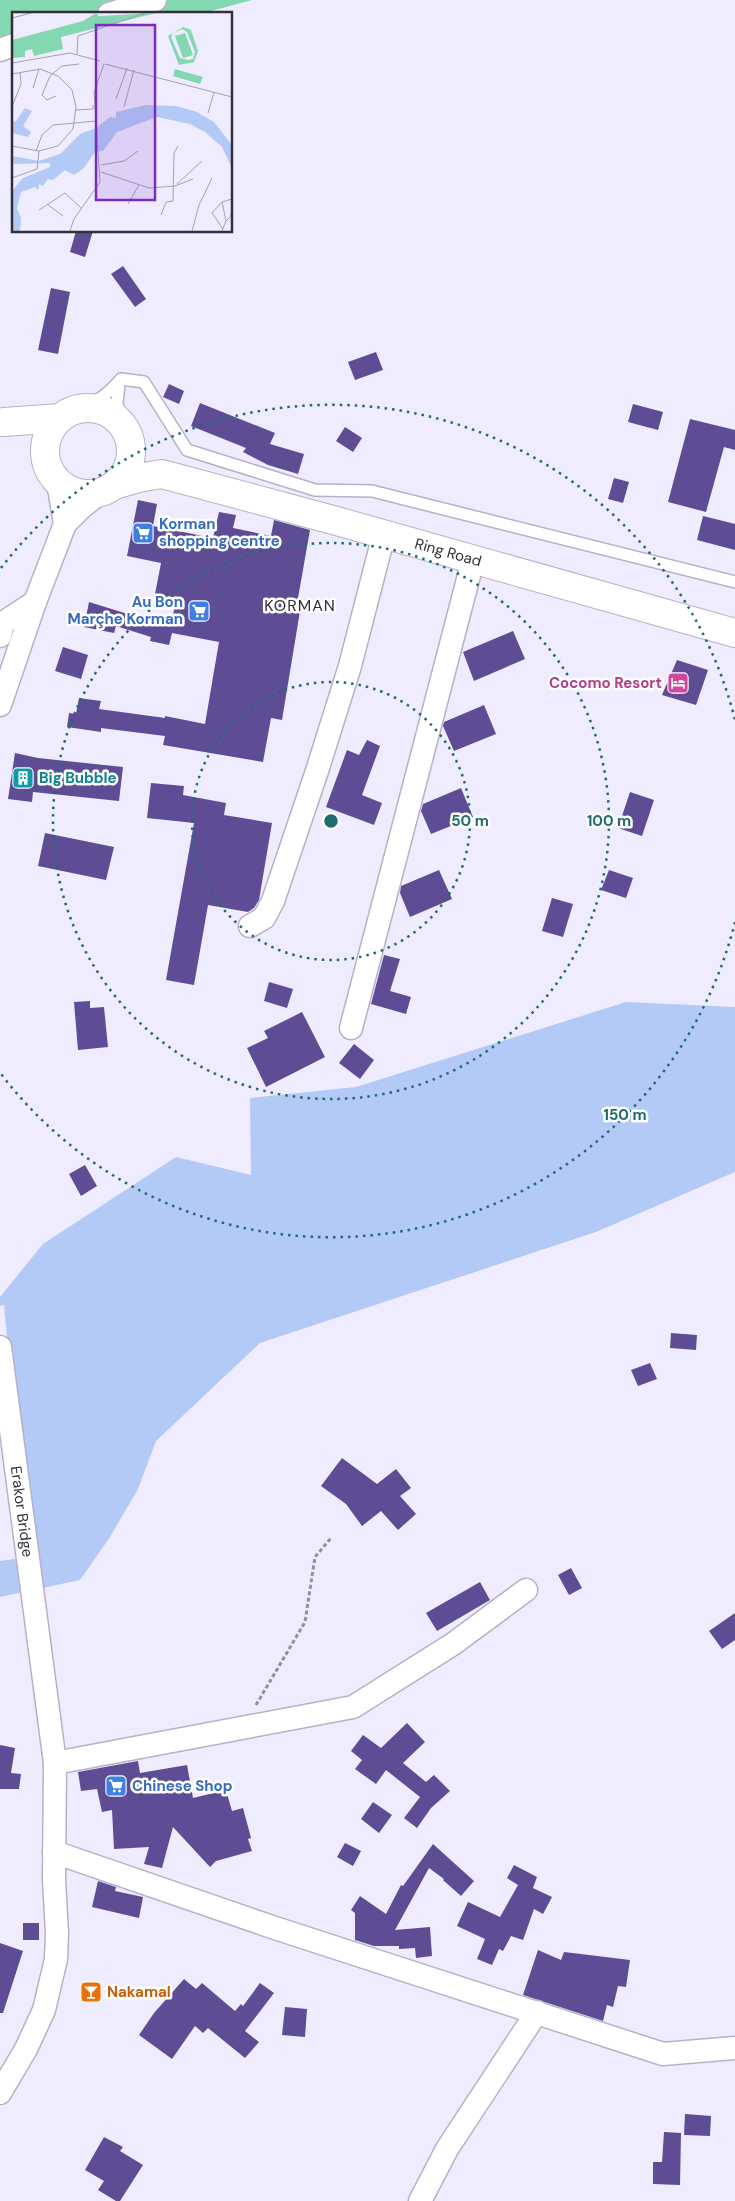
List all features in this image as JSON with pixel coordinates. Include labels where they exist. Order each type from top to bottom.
[{"type":"main road","points":[[2,422],[71,413],[104,410],[114,416],[126,432],[132,452],[130,465],[124,476],[108,489],[86,494],[71,491],[58,482],[49,469],[45,454],[46,440],[51,428],[71,413]]},
{"type":"main road","points":[[2,422],[26,436],[45,454]]},
{"type":"main road","name":"Ring Road","points":[[126,432],[145,458],[162,474]]},
{"type":"main road","name":"Ring Road","points":[[108,489],[138,478],[162,474],[384,534],[735,633]]},
{"type":"street","points":[[116,12],[155,0]]},
{"type":"street","points":[[0,50],[12,46]]},
{"type":"street","points":[[58,482],[65,524]]},
{"type":"street","points":[[0,705],[35,602],[65,524],[82,507],[108,489]]},
{"type":"street","points":[[250,926],[264,918],[273,901],[347,675],[384,534]]},
{"type":"street","points":[[351,1028],[473,560]]},
{"type":"street","points":[[0,636],[3,623],[35,602]]},
{"type":"street","name":"Erakor Bridge","points":[[0,1347],[55,1763],[54,1852],[57,1933],[52,1976],[44,2010],[34,2034],[0,2093]]},
{"type":"street","points":[[55,1763],[354,1707],[453,1644],[526,1590]]},
{"type":"street","points":[[54,1852],[275,1928],[663,2054],[735,2048]]},
{"type":"street","points":[[420,2201],[447,2149],[537,2012]]},
{"type":"lane","points":[[71,413],[102,398],[121,379]]},
{"type":"lane","points":[[121,379],[117,393],[117,404],[126,432]]},
{"type":"lane","points":[[121,379],[144,382],[186,450],[315,490],[372,491],[735,582]]},
{"type":"path","points":[[254,1708],[305,1622],[315,1557],[331,1538]]},
{"type":"green space","points":[[0,0],[252,0],[207,12],[12,12],[12,54],[0,57]]},
{"type":"water","points":[[626,1002],[735,1007],[735,1172],[596,1232],[260,1343],[156,1441],[138,1489],[110,1537],[80,1580],[0,1597],[0,1297],[43,1244],[176,1157],[251,1175],[250,1098],[356,1087]]},
{"type":"pier","points":[[4,1305],[28,1557],[0,1561],[0,1306]]},
{"type":"building","points":[[76,232],[93,232],[85,257],[70,252]]},
{"type":"building","points":[[123,266],[146,299],[135,307],[111,274]]},
{"type":"building","points":[[51,288],[70,292],[58,354],[38,350]]},
{"type":"building","points":[[376,352],[383,370],[355,380],[348,362]]},
{"type":"building","points":[[169,384],[184,391],[179,404],[163,397]]},
{"type":"building","points":[[200,403],[275,433],[270,444],[304,454],[298,474],[268,465],[243,452],[246,448],[191,426]]},
{"type":"building","points":[[633,404],[663,412],[658,430],[628,422]]},
{"type":"building","points":[[690,419],[735,430],[735,450],[724,447],[706,512],[668,502]]},
{"type":"building","points":[[345,427],[362,438],[353,452],[336,441]]},
{"type":"building","points":[[614,478],[629,482],[623,503],[608,499]]},
{"type":"building","points":[[138,500],[157,504],[153,526],[213,538],[219,512],[236,515],[233,528],[271,536],[274,520],[310,530],[298,598],[302,599],[282,720],[271,718],[263,762],[163,745],[165,736],[101,728],[101,732],[67,727],[69,713],[76,714],[79,698],[101,701],[99,709],[165,718],[165,716],[205,724],[219,642],[172,633],[169,645],[150,641],[151,637],[116,626],[114,633],[84,627],[89,602],[170,627],[177,598],[155,594],[161,563],[127,556]]},
{"type":"building","points":[[703,516],[735,524],[735,550],[697,540]]},
{"type":"building","points":[[513,631],[525,659],[474,681],[463,652]]},
{"type":"building","points":[[63,647],[88,655],[81,679],[55,671]]},
{"type":"building","points":[[677,660],[708,670],[696,705],[662,695]]},
{"type":"building","points":[[484,705],[496,734],[454,751],[443,726],[444,722]]},
{"type":"building","points":[[367,740],[380,746],[362,795],[382,803],[374,825],[326,807],[347,750],[359,755]]},
{"type":"building","points":[[15,753],[38,758],[123,767],[119,801],[33,792],[32,802],[8,799]]},
{"type":"building","points":[[151,783],[184,786],[183,795],[226,803],[224,815],[272,823],[259,900],[254,908],[248,912],[208,905],[194,985],[166,980],[194,823],[147,818]]},
{"type":"building","points":[[461,788],[473,817],[431,834],[421,811],[423,804]]},
{"type":"building","points":[[630,792],[654,800],[642,836],[618,828]]},
{"type":"building","points":[[45,833],[114,847],[106,880],[38,866]]},
{"type":"building","points":[[439,870],[452,899],[410,917],[400,893],[401,886]]},
{"type":"building","points":[[609,870],[633,878],[626,898],[601,890]]},
{"type":"building","points":[[552,898],[573,904],[563,937],[542,931]]},
{"type":"building","points":[[384,955],[400,959],[390,991],[411,997],[406,1014],[371,1004]]},
{"type":"building","points":[[269,982],[293,989],[287,1008],[264,1001]]},
{"type":"building","points":[[90,1001],[90,1008],[104,1007],[108,1047],[78,1050],[74,1002]]},
{"type":"building","points":[[302,1012],[325,1057],[266,1087],[247,1048],[268,1038],[264,1031]]},
{"type":"building","points":[[354,1044],[374,1060],[360,1079],[339,1063]]},
{"type":"building","points":[[85,1165],[97,1186],[81,1196],[69,1174]]},
{"type":"building","points":[[671,1333],[697,1335],[696,1350],[670,1348]]},
{"type":"building","points":[[650,1363],[657,1379],[638,1386],[631,1370]]},
{"type":"building","points":[[342,1458],[377,1484],[396,1469],[411,1488],[400,1496],[416,1514],[398,1530],[381,1511],[362,1526],[346,1504],[321,1486]]},
{"type":"building","points":[[571,1568],[582,1588],[569,1595],[558,1575]]},
{"type":"building","points":[[480,1582],[490,1600],[437,1631],[426,1613]]},
{"type":"building","points":[[735,1613],[735,1640],[722,1649],[709,1631]]},
{"type":"building","points":[[407,1723],[425,1742],[403,1763],[426,1782],[434,1775],[450,1791],[431,1808],[417,1828],[404,1818],[420,1797],[386,1770],[376,1784],[355,1769],[362,1760],[351,1751],[363,1735],[381,1748]]},
{"type":"building","points":[[0,1745],[15,1748],[11,1773],[21,1774],[19,1789],[0,1789]]},
{"type":"building","points":[[138,1761],[140,1773],[187,1765],[193,1798],[226,1790],[232,1811],[243,1808],[251,1838],[248,1839],[252,1851],[216,1861],[210,1867],[173,1827],[162,1868],[144,1864],[149,1847],[114,1849],[112,1810],[102,1812],[97,1789],[81,1791],[78,1772]]},
{"type":"building","points":[[373,1802],[392,1815],[379,1833],[361,1819]]},
{"type":"building","points":[[345,1843],[361,1851],[353,1866],[337,1857]]},
{"type":"building","points":[[433,1844],[474,1881],[461,1896],[444,1879],[429,1868],[395,1930],[430,1927],[432,1956],[416,1958],[415,1948],[399,1949],[399,1946],[374,1946],[355,1940],[355,1913],[351,1910],[360,1896],[386,1914],[401,1885],[403,1886]]},
{"type":"building","points":[[514,1865],[537,1877],[533,1888],[552,1897],[543,1914],[534,1909],[523,1940],[511,1936],[503,1951],[499,1949],[492,1965],[477,1959],[485,1939],[457,1926],[468,1902],[500,1917],[518,1885],[507,1878]]},
{"type":"building","points":[[98,1881],[116,1887],[115,1891],[143,1897],[139,1918],[92,1907]]},
{"type":"building","points":[[23,1923],[39,1923],[39,1940],[23,1940]]},
{"type":"building","points":[[0,1943],[23,1951],[3,2013],[0,2013]]},
{"type":"building","points":[[538,1950],[561,1960],[564,1952],[630,1960],[626,1987],[618,1986],[613,2007],[607,2005],[603,2021],[523,1995]]},
{"type":"building","points":[[184,1979],[196,1989],[202,1983],[235,2011],[241,2004],[243,2006],[260,1983],[274,1993],[245,2031],[259,2042],[245,2058],[208,2028],[203,2033],[195,2026],[172,2059],[139,2035],[154,2013]]},
{"type":"building","points":[[285,2007],[307,2009],[305,2037],[282,2035]]},
{"type":"building","points":[[685,2114],[711,2116],[710,2136],[684,2135]]},
{"type":"building","points":[[664,2132],[681,2133],[680,2185],[653,2184],[653,2162],[662,2162]]},
{"type":"building","points":[[104,2137],[123,2147],[120,2151],[143,2165],[120,2201],[116,2201],[98,2190],[104,2181],[85,2170]]},
{"type":"place","name":"Korman shopping centre","points":[[143,533]]},
{"type":"place","name":"Au Bon Marçhe Korman","points":[[199,611]]},
{"type":"place","name":"Cocomo Resort","points":[[678,683]]},
{"type":"place","name":"Big Bubble","points":[[23,778]]},
{"type":"place","name":"Chinese Shop","points":[[116,1786]]},
{"type":"place","name":"Nakamal","points":[[91,1992]]},
{"type":"district","name":"KORMAN","points":[[300,605]]}]
